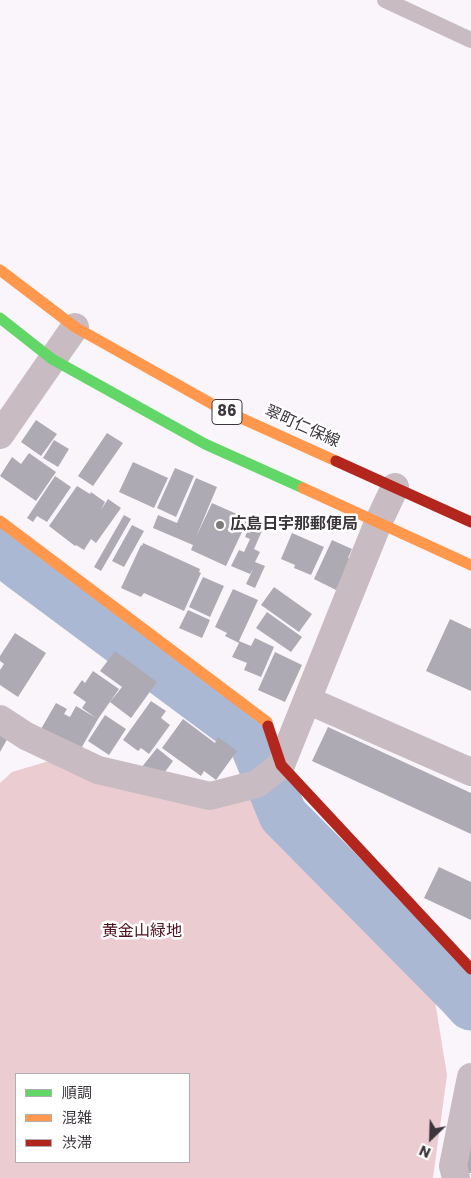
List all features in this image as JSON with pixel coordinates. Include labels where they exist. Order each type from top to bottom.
[{"type":"main road","name":"翠町仁保線","points":[[0,270],[75,327],[221,409],[471,522]]},
{"type":"main road","name":"86","points":[[0,318],[52,359],[205,444],[471,565]]},
{"type":"main road","points":[[0,521],[267,722],[280,766],[471,969]]},
{"type":"street","points":[[0,435],[75,327]]},
{"type":"street","points":[[0,719],[26,736],[98,770],[210,796],[257,784],[280,766],[378,523],[395,487]]},
{"type":"street","points":[[307,700],[471,772]]},
{"type":"street","points":[[456,1178],[453,1166],[471,1077]]},
{"type":"lane","points":[[385,0],[471,40]]},
{"type":"green space","name":"黄金山緑地","points":[[49,761],[215,803],[266,797],[285,825],[373,909],[433,989],[447,1075],[433,1178],[0,1178],[0,783],[12,772]]},
{"type":"building","points":[[36,420],[57,434],[41,456],[21,442]]},
{"type":"building","points":[[107,433],[123,443],[93,486],[78,476]]},
{"type":"building","points":[[54,440],[69,449],[58,467],[43,458]]},
{"type":"building","points":[[29,453],[56,472],[36,501],[0,476],[12,457],[21,464]]},
{"type":"building","points":[[133,462],[168,478],[154,508],[119,492]]},
{"type":"building","points":[[175,468],[194,476],[176,517],[157,508]]},
{"type":"building","points":[[55,476],[71,487],[47,522],[37,516],[33,522],[27,518]]},
{"type":"building","points":[[196,478],[217,487],[196,537],[212,503],[248,519],[226,566],[191,550],[193,545],[153,528],[158,515],[177,523]]},
{"type":"building","points":[[77,486],[90,494],[91,492],[105,502],[101,510],[108,499],[121,508],[96,543],[91,539],[84,550],[75,546],[49,526]]},
{"type":"building","points":[[124,515],[131,519],[101,571],[94,567]]},
{"type":"building","points":[[253,519],[265,524],[254,549],[260,552],[255,562],[265,566],[255,588],[246,584],[253,569],[250,574],[231,566],[239,550],[244,552],[250,539],[245,537]]},
{"type":"building","points":[[132,525],[144,531],[124,567],[112,561]]},
{"type":"building","points":[[292,533],[324,547],[311,575],[294,568],[295,565],[281,559]]},
{"type":"building","points":[[332,540],[352,549],[348,558],[351,559],[336,590],[314,579]]},
{"type":"building","points":[[143,543],[200,569],[199,572],[201,573],[184,611],[144,593],[141,597],[121,588]]},
{"type":"building","points":[[203,577],[224,586],[210,617],[189,607]]},
{"type":"building","points":[[274,587],[312,614],[299,632],[261,605]]},
{"type":"building","points":[[233,589],[258,600],[239,641],[251,646],[255,638],[274,647],[261,677],[244,670],[247,663],[232,657],[239,643],[225,636],[227,633],[215,627]]},
{"type":"building","points":[[188,610],[210,620],[202,638],[179,628]]},
{"type":"building","points":[[267,612],[302,637],[291,652],[256,628]]},
{"type":"building","points":[[450,619],[471,629],[471,691],[426,671]]},
{"type":"building","points":[[15,633],[46,653],[18,697],[0,685],[0,670],[4,664],[0,661],[0,656]]},
{"type":"building","points":[[115,651],[157,682],[131,718],[110,702],[122,687],[100,671]]},
{"type":"building","points":[[275,652],[302,665],[285,702],[258,690]]},
{"type":"building","points":[[93,671],[119,689],[98,719],[79,752],[41,729],[56,703],[67,709],[64,714],[70,717],[76,706],[96,718],[82,708],[86,702],[73,693],[82,680],[85,683]]},
{"type":"building","points":[[151,701],[166,711],[161,718],[170,725],[149,754],[141,748],[138,751],[123,740]]},
{"type":"building","points":[[105,715],[126,729],[109,755],[88,741]]},
{"type":"building","points":[[183,719],[215,743],[218,737],[237,751],[216,780],[204,771],[201,776],[162,748]]},
{"type":"building","points":[[328,727],[471,793],[471,834],[312,761]]},
{"type":"building","points":[[0,731],[9,736],[0,752]]},
{"type":"building","points":[[157,748],[173,761],[162,776],[141,768]]},
{"type":"building","points":[[439,867],[471,882],[471,920],[424,898]]},
{"type":"building","points":[[471,1145],[471,1173],[464,1173]]},
{"type":"waterway","points":[[0,550],[251,737],[283,815],[471,1006]]},
{"type":"traffic: fast","points":[[0,318],[52,359],[205,444],[303,488]]},
{"type":"traffic: slow","points":[[0,270],[75,327],[221,409],[336,461]]},
{"type":"traffic: slow","points":[[303,488],[471,565]]},
{"type":"traffic: slow","points":[[0,521],[267,722],[268,726]]},
{"type":"traffic: jam","points":[[336,461],[471,522]]},
{"type":"traffic: jam","points":[[268,726],[281,765],[471,969]]},
{"type":"place","name":"広島日宇那郵便局","points":[[220,525]]}]
